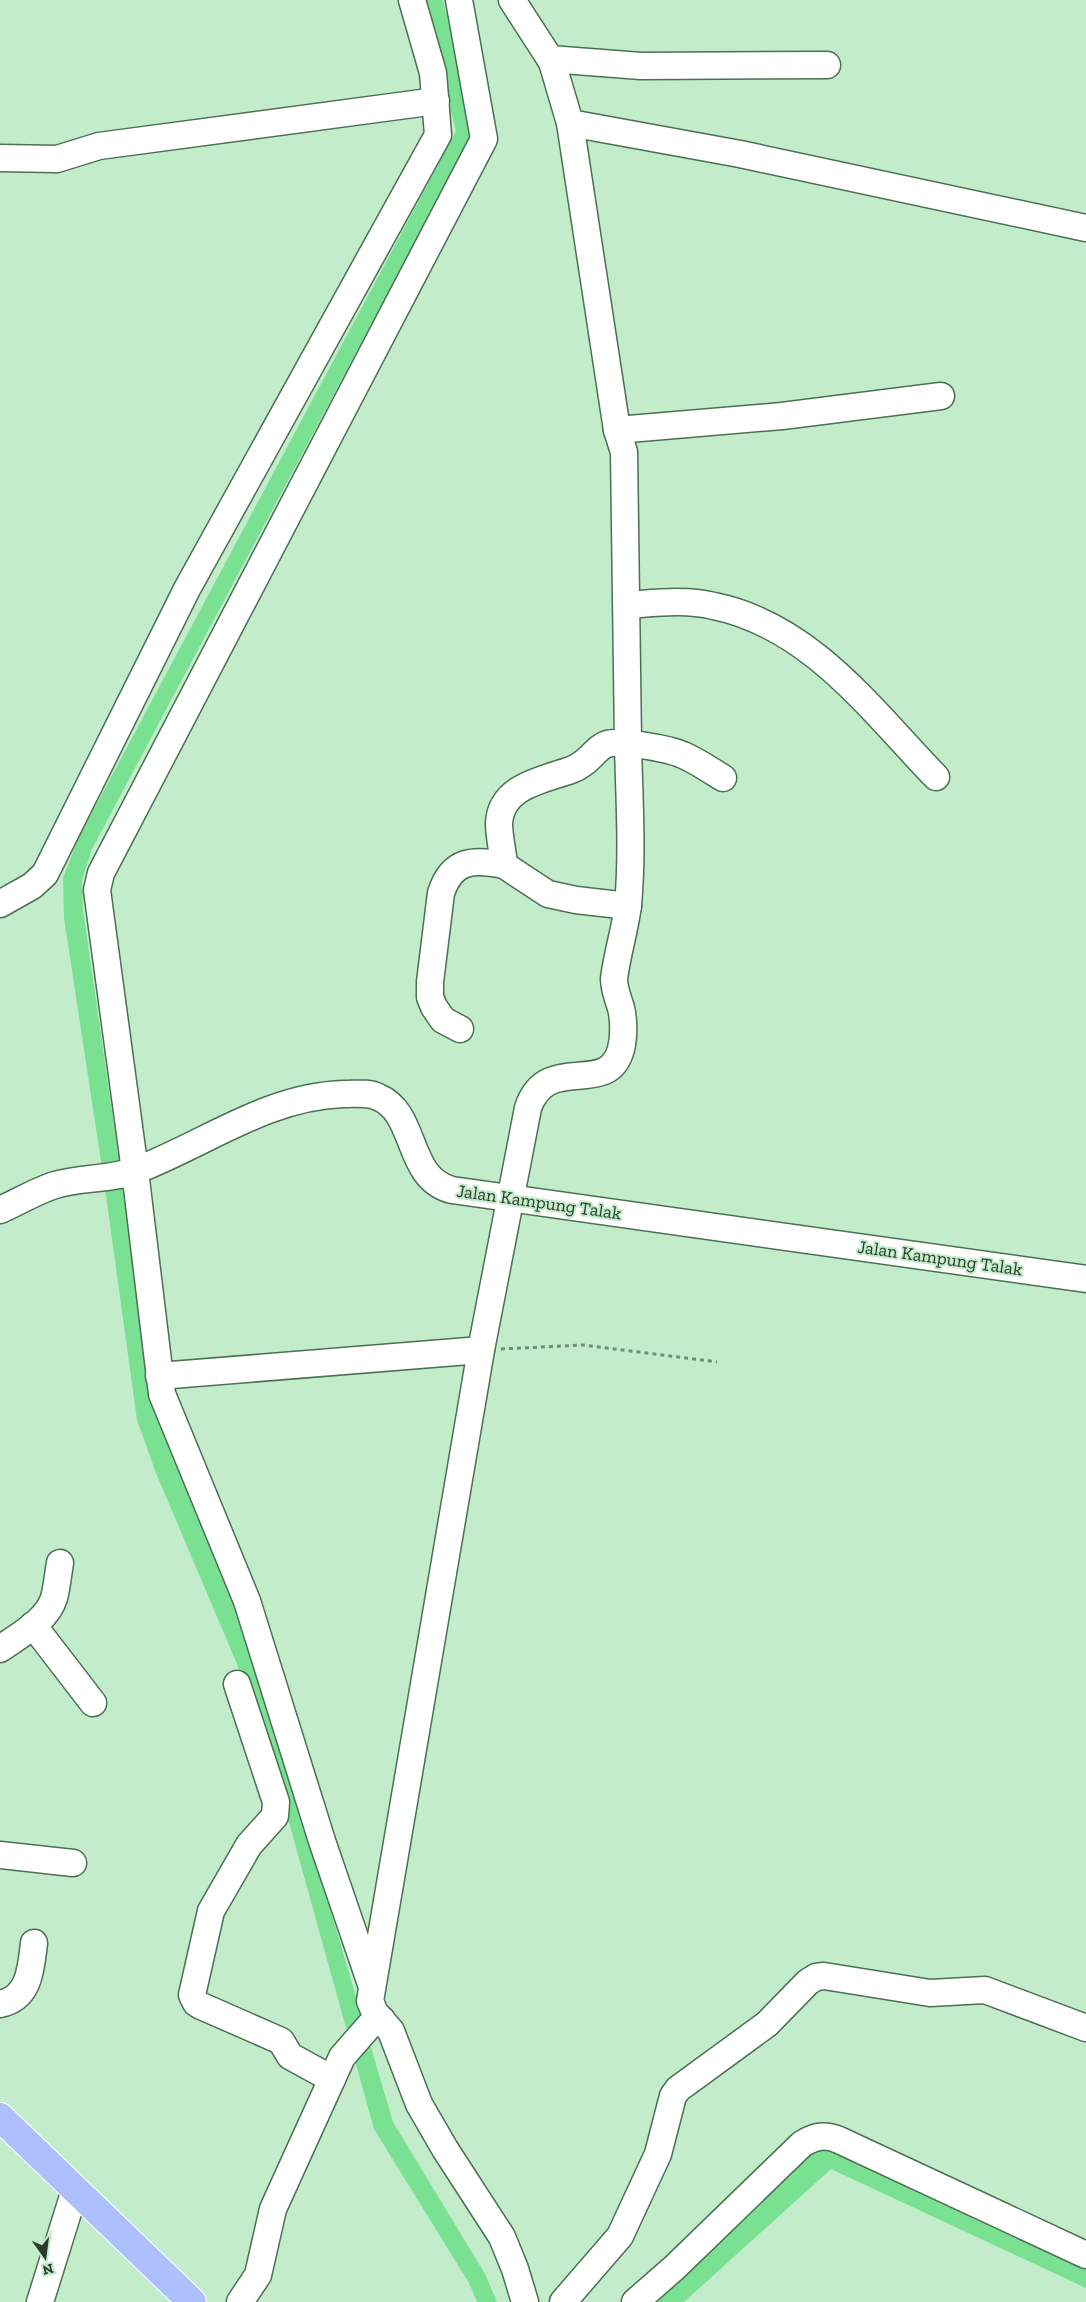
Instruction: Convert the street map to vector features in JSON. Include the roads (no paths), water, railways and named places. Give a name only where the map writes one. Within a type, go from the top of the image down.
[{"type":"main road","points":[[0,2117],[192,2302]]},
{"type":"street","points":[[0,904],[37,883],[48,869],[187,589],[437,138],[439,128],[433,73],[412,0]]},
{"type":"street","points":[[372,1988],[322,1841],[247,1601],[162,1394],[130,1172],[97,895],[99,878],[484,139],[459,0]]},
{"type":"street","points":[[512,0],[550,59],[570,123],[617,430],[624,452],[631,838],[628,906],[614,981],[622,1016],[623,1040],[621,1052],[615,1062],[606,1070],[595,1075],[557,1077],[538,1089],[528,1108],[512,1199],[481,1350],[370,2001],[376,2023],[392,2031],[419,2104],[445,2149],[502,2237],[516,2270],[526,2302]]},
{"type":"street","points":[[550,59],[641,66],[827,65]]},
{"type":"street","points":[[0,158],[56,159],[99,146],[436,101]]},
{"type":"street","points":[[570,123],[740,154],[1086,228]]},
{"type":"street","points":[[617,430],[782,416],[941,396]]},
{"type":"street","points":[[627,605],[670,601],[714,605],[756,618],[794,638],[828,665],[936,777]]},
{"type":"street","points":[[504,865],[499,824],[503,808],[511,796],[526,786],[583,765],[606,744],[628,743],[682,754],[723,778]]},
{"type":"street","points":[[460,1029],[443,1020],[435,1010],[430,997],[430,982],[441,893],[445,882],[461,865],[483,860],[504,865],[548,894],[576,900],[628,906]]},
{"type":"street","name":"Jalan Kampung Talak","points":[[0,1210],[55,1185],[130,1172],[250,1117],[287,1104],[326,1094],[362,1094],[380,1097],[394,1108],[422,1168],[432,1181],[452,1190],[1086,1279]]},
{"type":"street","points":[[160,1376],[481,1350]]},
{"type":"street","points":[[0,1649],[33,1625],[52,1603],[60,1563]]},
{"type":"street","points":[[33,1625],[93,1703]]},
{"type":"street","points":[[237,1684],[276,1802],[277,1811],[272,1820],[249,1845],[211,1911],[192,1990],[193,1999],[199,2005],[281,2041],[290,2056],[332,2079]]},
{"type":"street","points":[[0,1855],[73,1863]]},
{"type":"street","points":[[0,2004],[13,1999],[22,1992],[28,1982],[34,1943]]},
{"type":"street","points":[[563,2302],[620,2236],[658,2154],[674,2096],[678,2089],[767,2024],[812,1979],[824,1976],[930,1993],[985,1990],[1086,2028]]},
{"type":"street","points":[[240,2302],[258,2275],[272,2209],[332,2079],[346,2051],[376,2023]]},
{"type":"street","points":[[635,2302],[674,2268],[802,2144],[820,2136],[834,2138],[1086,2255]]},
{"type":"street","points":[[40,2302],[75,2190]]}]
